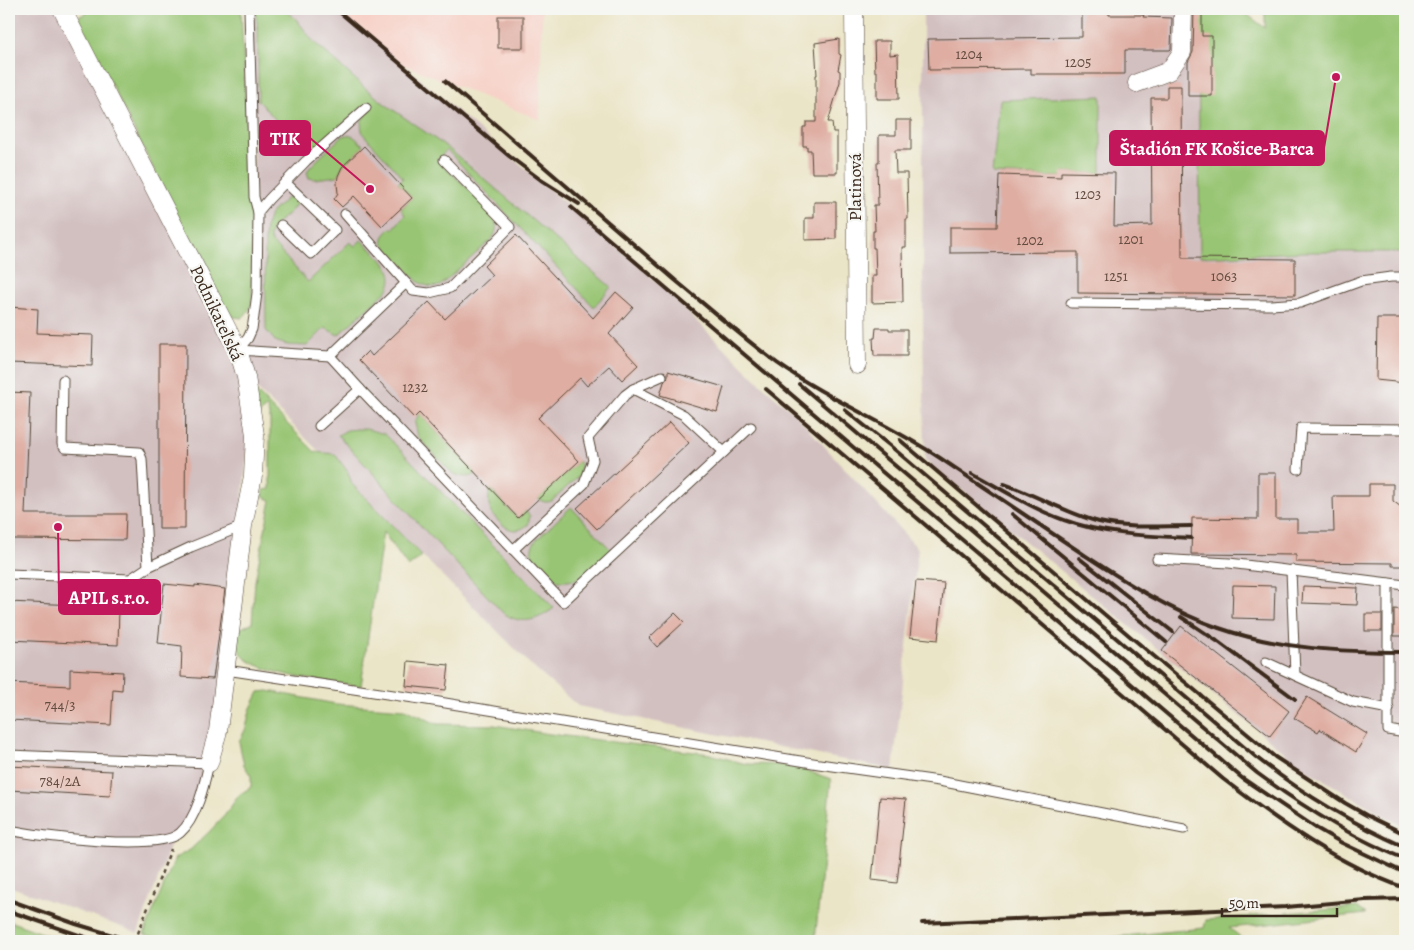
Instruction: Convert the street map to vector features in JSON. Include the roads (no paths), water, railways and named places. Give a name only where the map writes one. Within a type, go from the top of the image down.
[{"type":"street","name":"Podnikateľská","points":[[62,9],[238,350],[246,377],[255,435],[253,476],[244,526],[218,731],[210,764]]},
{"type":"street","name":"Platinová","points":[[854,9],[857,365]]},
{"type":"street","points":[[1138,83],[1169,72],[1182,52],[1183,9]]},
{"type":"lane","points":[[238,350],[248,338],[252,329],[257,293],[258,212],[254,197],[248,9]]},
{"type":"lane","points":[[258,212],[306,161],[366,108]]},
{"type":"lane","points":[[345,214],[413,291],[429,293],[450,288],[510,227],[444,160]]},
{"type":"lane","points":[[281,224],[311,254],[335,230],[286,182]]},
{"type":"lane","points":[[1071,303],[1271,305],[1300,303],[1361,281],[1405,277]]},
{"type":"lane","points":[[330,356],[406,283]]},
{"type":"lane","points":[[238,350],[330,356],[563,602],[751,427]]},
{"type":"lane","points":[[513,550],[584,484],[593,460],[588,438],[632,389],[662,376]]},
{"type":"lane","points":[[63,380],[62,444],[65,448],[139,452],[142,459],[148,567]]},
{"type":"lane","points":[[319,426],[360,389]]},
{"type":"lane","points":[[632,389],[684,415],[724,452]]},
{"type":"lane","points":[[1298,469],[1300,428],[1405,429]]},
{"type":"lane","points":[[9,574],[130,579],[148,567],[191,547],[244,526]]},
{"type":"lane","points":[[1157,559],[1229,563],[1405,585]]},
{"type":"lane","points":[[1291,570],[1295,675]]},
{"type":"lane","points":[[1388,583],[1388,730],[1405,733]]},
{"type":"lane","points":[[1266,662],[1353,702],[1388,709]]},
{"type":"lane","points":[[226,670],[427,700],[819,764],[939,781],[1184,830]]},
{"type":"lane","points":[[9,755],[210,764],[191,820],[173,838],[153,842],[90,841],[9,830]]},
{"type":"railway","points":[[336,9],[509,156],[541,180],[579,204]]},
{"type":"railway","points":[[445,81],[675,280],[777,363],[817,389],[920,445],[1132,585],[1201,621],[1265,641],[1334,650],[1405,652]]},
{"type":"railway","points":[[571,207],[1242,778],[1316,828],[1342,843],[1405,873]]},
{"type":"railway","points":[[799,384],[1257,773],[1328,821],[1385,851],[1405,859]]},
{"type":"railway","points":[[766,389],[1223,779],[1266,811],[1333,855],[1405,888]]},
{"type":"railway","points":[[845,410],[894,449],[1257,758],[1292,784],[1328,807],[1405,847]]},
{"type":"railway","points":[[900,440],[1275,757],[1345,803],[1405,834]]},
{"type":"railway","points":[[972,473],[1040,510],[1079,525],[1127,534],[1191,538]]},
{"type":"railway","points":[[1004,484],[1099,522],[1133,526],[1191,526]]},
{"type":"railway","points":[[1012,514],[1166,642]]},
{"type":"railway","points":[[1079,558],[1173,632]]},
{"type":"railway","points":[[1181,617],[1217,641],[1295,699]]},
{"type":"railway","points":[[922,923],[1286,907],[1365,900],[1405,899]]},
{"type":"railway","points":[[9,900],[76,924],[132,941]]},
{"type":"railway","points":[[9,911],[96,941]]},
{"type":"place","name":"Štadión FK Košice-Barca","points":[[1336,77]]},
{"type":"place","name":"TIK","points":[[370,189]]},
{"type":"place","name":"APIL s.r.o.","points":[[58,527]]}]
